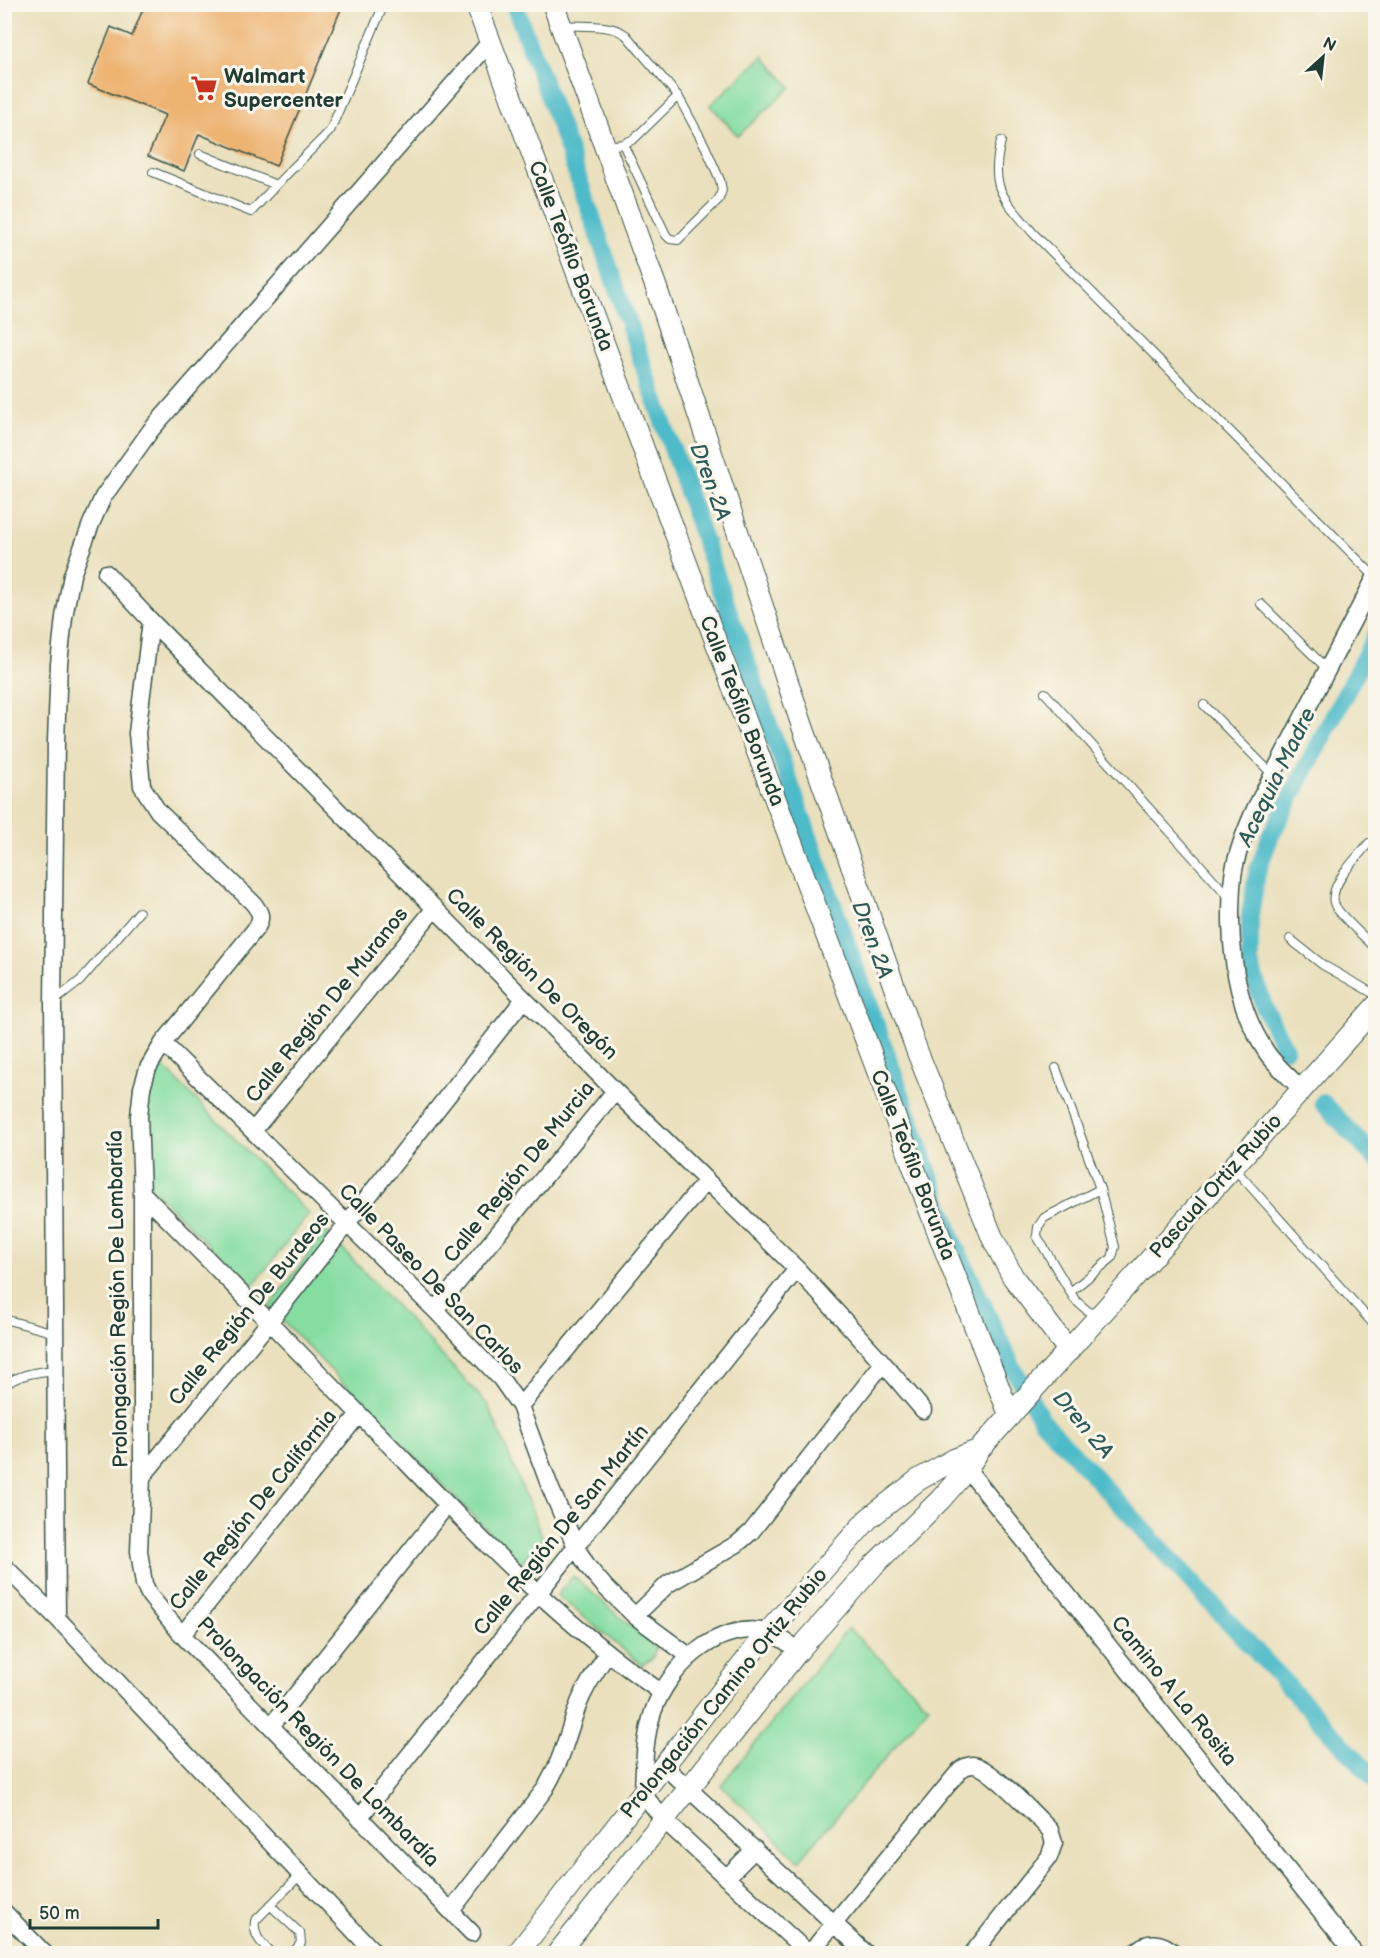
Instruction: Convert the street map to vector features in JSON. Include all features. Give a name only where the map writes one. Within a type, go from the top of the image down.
[{"type":"street","name":"Calle Teófilo Borunda","points":[[476,4],[940,1237],[1010,1416]]},
{"type":"street","points":[[553,4],[560,25],[614,145],[656,287],[825,793],[917,1051],[993,1239],[1013,1277],[1063,1358]]},
{"type":"street","points":[[57,1618],[53,1002],[56,741],[59,664],[64,617],[72,575],[99,506],[118,475],[151,430],[490,42]]},
{"type":"street","name":"Calle Región De Oregón","points":[[106,573],[150,621],[615,1091],[797,1269],[923,1410]]},
{"type":"street","points":[[1302,1090],[1269,1055],[1248,1020],[1240,999],[1232,948],[1231,898],[1234,871],[1255,809],[1376,577]]},
{"type":"street","name":"Prolongación Región De Lombardía","points":[[150,621],[137,733],[142,786],[158,811],[253,903],[261,913],[261,921],[163,1042],[148,1068],[141,1088],[139,1116],[142,1193],[142,1477],[139,1551],[144,1584],[150,1596],[182,1635],[472,1933]]},
{"type":"street","name":"Calle Región De Muranos","points":[[253,1131],[435,908]]},
{"type":"street","name":"Calle Región De Burdeos","points":[[142,1477],[270,1321],[524,999]]},
{"type":"street","name":"Pascual Ortiz Rubio","points":[[962,1464],[979,1450],[1025,1401],[1375,1006]]},
{"type":"street","name":"Calle Paseo De San Carlos","points":[[163,1042],[435,1310],[501,1379],[520,1406],[550,1487],[576,1547],[588,1567],[634,1616],[689,1656]]},
{"type":"street","name":"Calle Región De Murcia","points":[[435,1310],[615,1091]]},
{"type":"street","points":[[520,1406],[706,1181]]},
{"type":"street","points":[[142,1193],[447,1504],[539,1593],[607,1654],[661,1692]]},
{"type":"street","name":"Calle Región De San Martín","points":[[359,1818],[797,1269]]},
{"type":"street","points":[[634,1616],[668,1584],[737,1544],[751,1532],[883,1363]]},
{"type":"street","name":"Calle Región De California","points":[[182,1635],[359,1414]]},
{"type":"street","name":"Prolongación Camino Ortiz Rubio","points":[[517,1953],[768,1632],[868,1519],[918,1480],[962,1464]]},
{"type":"street","name":"Prolongación Camino Ortiz Rubio","points":[[557,1953],[799,1650],[874,1565],[941,1499],[962,1464]]},
{"type":"street","name":"Camino A La Rosita","points":[[962,1464],[1355,1953]]},
{"type":"street","points":[[271,1726],[447,1504]]},
{"type":"street","points":[[4,1566],[57,1618],[376,1953]]},
{"type":"street","points":[[799,1650],[768,1632],[749,1631],[712,1641],[689,1656],[661,1692],[647,1733],[643,1794],[664,1820],[809,1953],[960,1770],[965,1766],[973,1765],[987,1771],[1050,1830],[1054,1843],[1049,1857],[972,1953]]},
{"type":"street","points":[[451,1911],[545,1789],[557,1769],[589,1682],[607,1654]]},
{"type":"street","points":[[664,1766],[867,1953]]},
{"type":"street","points":[[726,1878],[755,1849]]},
{"type":"street","points":[[4,1911],[45,1953]]},
{"type":"street","points":[[1134,1953],[1146,1943],[1154,1942],[1175,1953]]},
{"type":"lane","points":[[153,172],[251,212],[330,131],[384,4]]},
{"type":"lane","points":[[560,25],[609,28],[626,35],[678,96],[705,146],[720,180],[722,190],[719,199],[678,240],[670,240],[614,145],[646,129],[678,96]]},
{"type":"lane","points":[[1001,141],[997,159],[997,181],[1001,195],[1033,232],[1376,577]]},
{"type":"lane","points":[[200,154],[276,185]]},
{"type":"lane","points":[[1261,604],[1328,669]]},
{"type":"lane","points":[[1045,693],[1231,898]]},
{"type":"lane","points":[[1204,705],[1273,775]]},
{"type":"lane","points":[[1369,843],[1338,882],[1333,892],[1334,906],[1376,949]]},
{"type":"lane","points":[[53,1002],[80,981],[139,912]]},
{"type":"lane","points":[[1290,939],[1323,964],[1376,995]]},
{"type":"lane","points":[[1056,1068],[1100,1189],[1114,1252],[1112,1258],[1070,1292]]},
{"type":"lane","points":[[1233,1167],[1376,1327]]},
{"type":"lane","points":[[1097,1319],[1075,1300],[1037,1236],[1038,1227],[1044,1218],[1100,1189]]},
{"type":"lane","points":[[4,1319],[55,1333]]},
{"type":"lane","points":[[4,1385],[25,1374],[56,1370]]},
{"type":"lane","points":[[272,1953],[256,1936],[255,1922],[301,1874]]},
{"type":"lane","points":[[270,1905],[300,1933],[301,1943],[292,1953]]},
{"type":"green space","points":[[763,56],[791,87],[738,136],[710,105]]},
{"type":"green space","points":[[153,1056],[309,1214],[251,1288],[140,1176]]},
{"type":"green space","points":[[326,1231],[488,1405],[543,1538],[520,1564],[269,1307]]},
{"type":"green space","points":[[573,1576],[656,1648],[652,1659],[642,1665],[557,1595]]},
{"type":"green space","points":[[848,1628],[929,1706],[799,1861],[721,1785]]},
{"type":"building","name":"Walmart Supercenter","points":[[145,4],[343,4],[276,166],[199,134],[184,171],[148,156],[165,115],[88,84],[111,27],[132,36]]},
{"type":"waterway","name":"Dren 2A","points":[[514,4],[564,137],[730,615],[955,1246],[1014,1370],[1042,1420],[1376,1781]]},
{"type":"waterway","name":"Acequia Madre","points":[[1285,1049],[1264,1007],[1250,963],[1250,915],[1257,873],[1270,837],[1376,635]]},
{"type":"waterway","points":[[1323,1103],[1376,1159]]},
{"type":"place","name":"Walmart Supercenter","points":[[204,88]]}]
